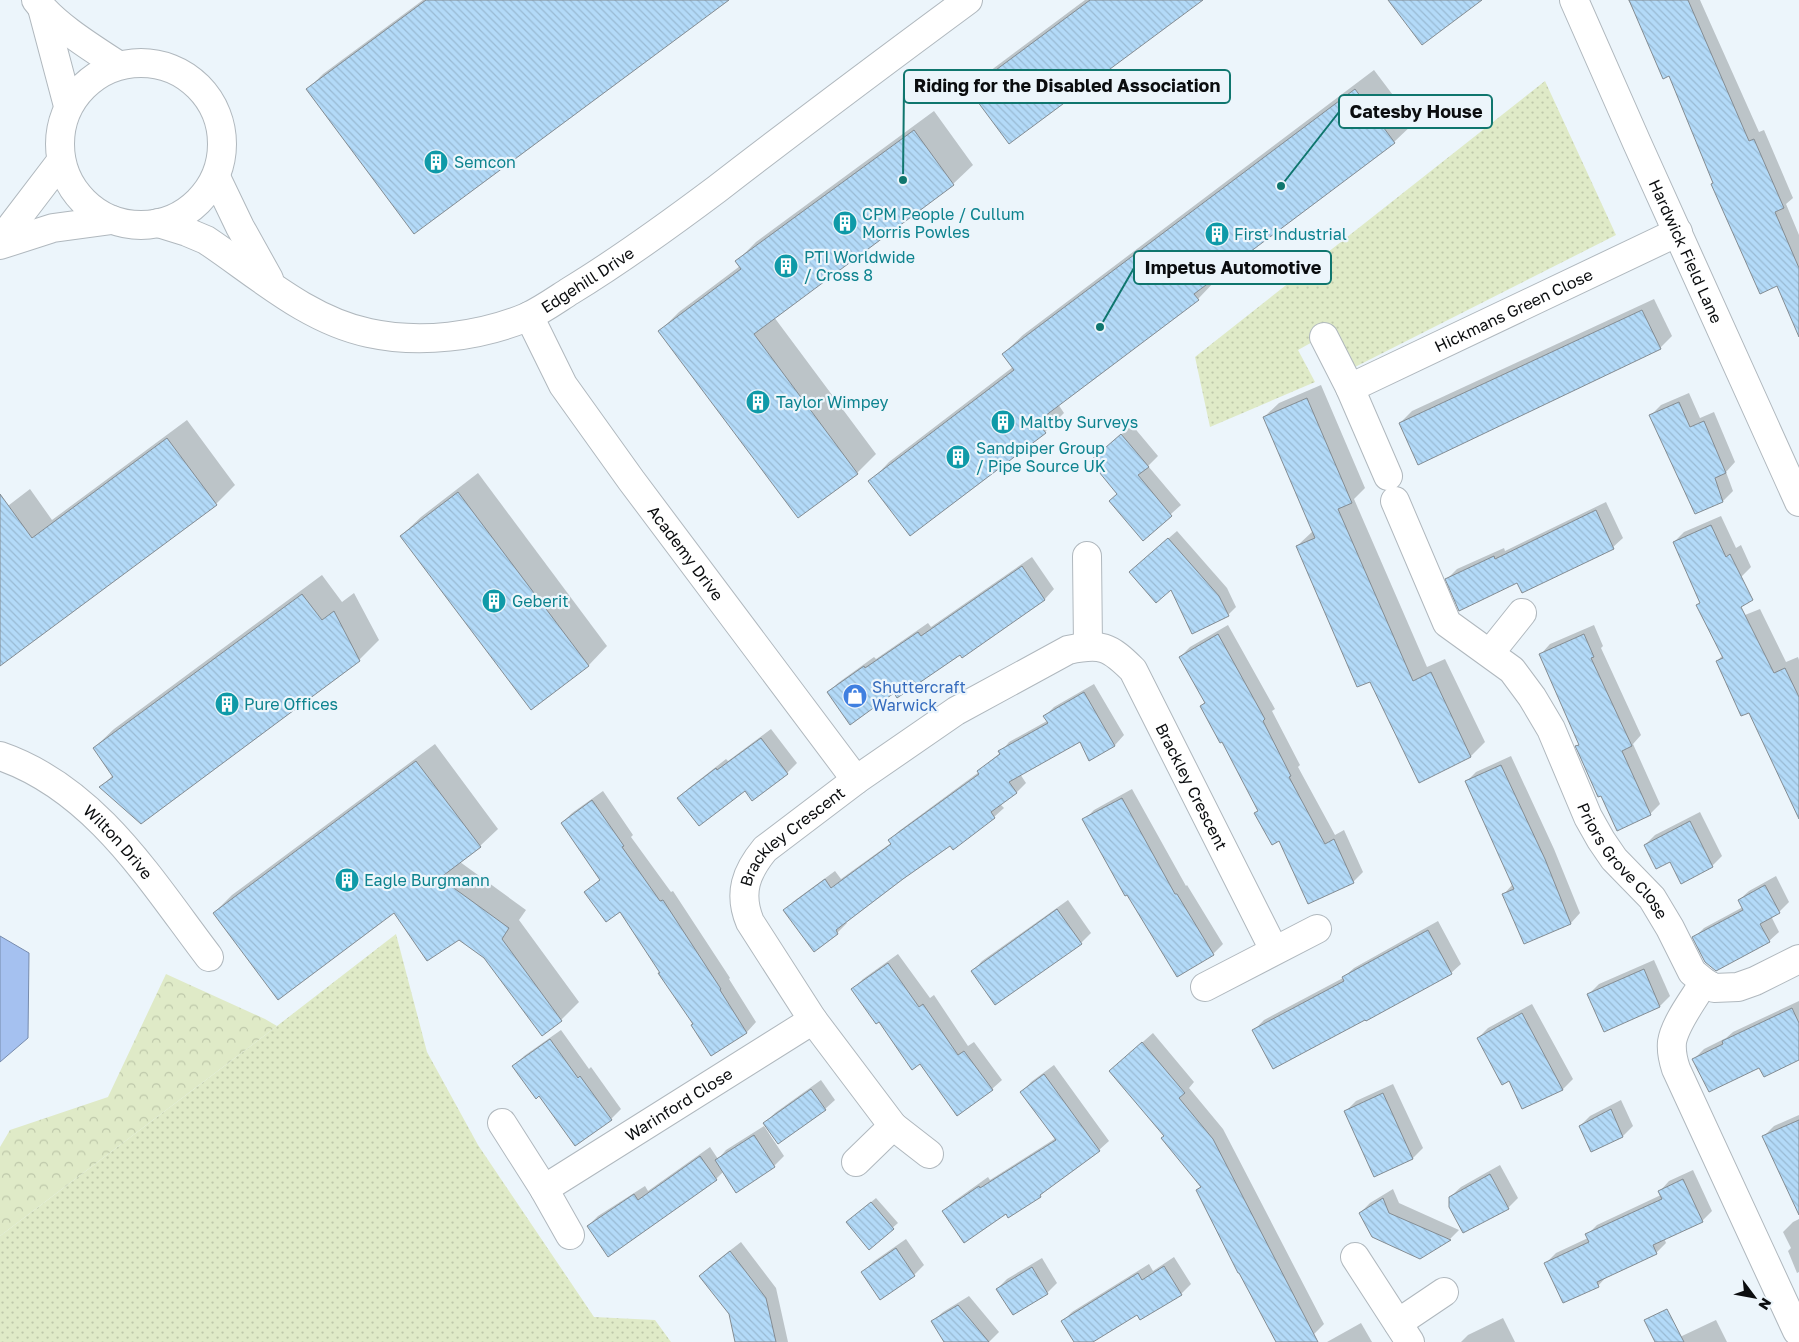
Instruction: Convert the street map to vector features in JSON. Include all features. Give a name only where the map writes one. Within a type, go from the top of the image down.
[{"type":"street","name":"Edgehill Drive","points":[[158,223],[206,240],[311,311],[338,324],[368,333],[405,338],[443,337],[477,332],[529,316],[648,241],[968,0]]},
{"type":"street","name":"Hardwick Field Lane","points":[[1574,0],[1799,502]]},
{"type":"street","points":[[39,4],[87,45],[118,65]]},
{"type":"street","points":[[39,4],[68,106]]},
{"type":"street","points":[[136,62],[154,63],[172,68],[188,77],[202,89],[213,105],[220,122],[222,140],[221,159],[216,176],[205,193],[192,207],[176,217],[158,223],[143,225],[127,224],[97,213],[84,203],[74,191],[61,161],[59,142],[61,123],[68,106],[86,83],[98,74],[118,65],[136,62]]},
{"type":"street","points":[[0,241],[61,161]]},
{"type":"street","points":[[216,176],[257,260],[275,288]]},
{"type":"street","points":[[0,245],[53,228],[112,220]]},
{"type":"street","name":"Hickmans Green Close","points":[[1350,388],[1678,232]]},
{"type":"street","name":"Academy Drive","points":[[529,316],[563,385],[631,480],[856,780]]},
{"type":"street","points":[[1324,336],[1350,388]]},
{"type":"street","name":"Priors Grove Close","points":[[1350,388],[1447,623],[1512,670],[1532,697],[1551,729],[1588,817],[1601,840],[1614,859],[1652,898],[1670,928],[1692,972],[1704,982]]},
{"type":"street","points":[[1087,556],[1088,646]]},
{"type":"street","points":[[1490,653],[1522,613]]},
{"type":"street","name":"Brackley Crescent","points":[[929,1154],[893,1126],[813,1020],[750,922],[745,909],[744,895],[745,883],[756,860],[765,849],[856,780],[956,711],[1068,650],[1088,646],[1102,647],[1119,656],[1132,670],[1274,950]]},
{"type":"street","name":"Wilton Drive","points":[[0,756],[50,779],[100,819],[141,867],[209,957]]},
{"type":"street","points":[[1205,987],[1317,929]]},
{"type":"street","points":[[1798,1331],[1676,1069],[1672,1055],[1672,1040],[1678,1026],[1704,982],[1714,988],[1738,987],[1755,981],[1799,959]]},
{"type":"street","name":"Warinford Close","points":[[544,1189],[813,1020]]},
{"type":"street","points":[[502,1123],[544,1189],[570,1235]]},
{"type":"street","points":[[856,1162],[893,1126]]},
{"type":"street","points":[[1355,1257],[1404,1332],[1444,1292]]},
{"type":"green space","points":[[1545,81],[1616,235],[1355,367],[1334,330],[1298,350],[1315,382],[1210,427],[1195,357]]},
{"type":"green space","points":[[396,934],[427,1052],[478,1145],[594,1317],[655,1320],[671,1342],[0,1342],[0,1236]]},
{"type":"green space","points":[[166,974],[277,1026],[0,1236],[0,1147],[10,1130],[108,1097]]},
{"type":"water","points":[[0,936],[29,953],[28,1038],[0,1062]]},
{"type":"building","name":"Semcon","points":[[426,0],[729,0],[414,234],[306,89]]},
{"type":"building","points":[[1090,0],[1203,0],[1009,144],[969,90]]},
{"type":"building","points":[[1388,0],[1482,0],[1422,45]]},
{"type":"building","points":[[1629,0],[1688,0],[1749,141],[1754,139],[1784,208],[1775,212],[1799,268],[1799,337],[1777,286],[1760,294],[1711,184],[1713,183],[1669,76],[1663,79]]},
{"type":"building","points":[[1355,89],[1395,143],[1194,294],[1199,300],[1037,422],[1046,433],[910,536],[868,481],[1014,370],[1002,354]]},
{"type":"building","points":[[914,130],[954,185],[754,334],[858,474],[798,518],[658,331],[741,269],[735,261]]},
{"type":"building","points":[[1642,310],[1661,349],[1418,465],[1399,423]]},
{"type":"building","points":[[1307,398],[1352,503],[1338,509],[1413,681],[1431,672],[1471,757],[1419,783],[1370,682],[1357,687],[1296,546],[1315,538],[1263,417]]},
{"type":"building","points":[[1679,402],[1690,427],[1704,421],[1726,473],[1715,478],[1723,502],[1695,514],[1649,415]]},
{"type":"building","points":[[1121,434],[1149,467],[1138,475],[1172,516],[1143,541],[1109,501],[1117,494],[1090,461]]},
{"type":"building","points":[[167,438],[217,505],[0,666],[0,494],[32,538]]},
{"type":"building","name":"Geberit","points":[[458,492],[589,666],[531,710],[400,536]]},
{"type":"building","points":[[1596,510],[1614,549],[1522,593],[1517,583],[1459,611],[1445,579],[1494,556],[1495,559]]},
{"type":"building","points":[[1711,525],[1726,557],[1730,554],[1753,600],[1741,607],[1774,673],[1785,668],[1799,697],[1799,819],[1749,713],[1741,716],[1716,661],[1723,658],[1696,605],[1700,603],[1673,542]]},
{"type":"building","points":[[1168,538],[1219,596],[1229,616],[1192,634],[1171,590],[1156,603],[1129,572]]},
{"type":"building","points":[[1022,566],[1045,600],[962,658],[960,655],[897,698],[894,693],[850,725],[827,692],[918,632],[921,636]]},
{"type":"building","name":"Pure Offices","points":[[302,594],[322,620],[334,611],[360,661],[141,824],[99,787],[113,777],[93,748]]},
{"type":"building","points":[[1218,634],[1265,719],[1263,721],[1291,776],[1289,777],[1325,844],[1334,839],[1354,883],[1308,904],[1279,841],[1272,845],[1254,813],[1258,811],[1222,742],[1220,743],[1200,706],[1205,703],[1179,657]]},
{"type":"building","points":[[1584,634],[1594,657],[1591,658],[1632,746],[1622,751],[1651,815],[1617,831],[1601,796],[1598,797],[1575,746],[1579,745],[1539,654]]},
{"type":"building","points":[[1084,692],[1115,746],[1089,761],[1080,742],[1009,782],[1017,793],[991,812],[995,818],[953,850],[950,846],[903,879],[836,930],[838,934],[814,952],[783,910],[825,879],[831,888],[891,844],[888,840],[979,774],[977,771],[1000,754],[998,751],[1048,723],[1043,716]]},
{"type":"building","points":[[761,738],[788,774],[752,801],[745,791],[699,826],[677,798],[716,768],[717,770]]},
{"type":"building","name":"Eagle Burgmann","points":[[416,761],[481,847],[440,878],[509,928],[502,939],[562,1021],[542,1036],[484,958],[459,940],[427,961],[394,913],[278,1000],[213,913]]},
{"type":"building","points":[[1501,765],[1545,859],[1571,924],[1524,944],[1502,894],[1514,889],[1465,781]]},
{"type":"building","points":[[1122,798],[1175,894],[1177,894],[1214,955],[1177,977],[1127,895],[1125,896],[1082,819]]},
{"type":"building","points":[[592,800],[660,901],[663,900],[721,989],[747,1033],[711,1056],[691,1025],[693,1024],[620,912],[606,922],[584,892],[600,880],[561,823]]},
{"type":"building","points":[[1690,821],[1713,867],[1681,884],[1670,862],[1656,869],[1644,845]]},
{"type":"building","points":[[1765,885],[1780,913],[1760,924],[1770,942],[1716,971],[1705,962],[1692,937],[1743,910],[1738,900]]},
{"type":"building","points":[[1057,909],[1082,944],[995,1005],[971,971]]},
{"type":"building","points":[[1428,930],[1452,974],[1273,1069],[1252,1030],[1344,981],[1342,977]]},
{"type":"building","points":[[888,963],[919,1007],[923,1004],[958,1055],[964,1051],[993,1090],[957,1116],[920,1064],[912,1070],[879,1022],[876,1024],[851,989]]},
{"type":"building","points":[[1644,969],[1660,1007],[1604,1032],[1587,994]]},
{"type":"building","points":[[1792,1008],[1799,1023],[1799,1060],[1764,1077],[1759,1068],[1709,1092],[1692,1059],[1723,1044],[1722,1041]]},
{"type":"building","points":[[1522,1013],[1563,1090],[1522,1109],[1509,1081],[1502,1085],[1477,1038]]},
{"type":"building","points":[[550,1039],[612,1120],[575,1146],[539,1096],[536,1099],[512,1066]]},
{"type":"building","points":[[1142,1042],[1185,1093],[1179,1098],[1213,1139],[1318,1342],[1276,1342],[1196,1190],[1201,1187],[1161,1138],[1164,1136],[1109,1071]]},
{"type":"building","points":[[1044,1074],[1100,1151],[1040,1195],[1041,1197],[1008,1218],[1006,1214],[964,1243],[942,1211],[979,1186],[980,1188],[1056,1140],[1020,1092]]},
{"type":"building","points":[[811,1089],[826,1110],[778,1144],[763,1123]]},
{"type":"building","points":[[1383,1093],[1413,1159],[1374,1177],[1344,1111]]},
{"type":"building","points":[[1611,1109],[1623,1137],[1591,1152],[1579,1126]]},
{"type":"building","points":[[1799,1120],[1799,1215],[1762,1136]]},
{"type":"building","points":[[754,1135],[775,1167],[736,1193],[715,1160]]},
{"type":"building","points":[[700,1156],[717,1180],[608,1257],[587,1226],[634,1194],[638,1200]]},
{"type":"building","points":[[1490,1174],[1509,1209],[1463,1233],[1449,1207],[1449,1197]]},
{"type":"building","points":[[1683,1179],[1703,1222],[1653,1245],[1657,1254],[1597,1282],[1599,1287],[1563,1303],[1544,1263],[1589,1242],[1585,1234],[1662,1199],[1658,1191]]},
{"type":"building","points":[[1383,1198],[1389,1213],[1451,1240],[1420,1259],[1372,1237],[1359,1213]]},
{"type":"building","points":[[871,1202],[894,1229],[869,1250],[846,1222]]},
{"type":"building","points":[[896,1248],[915,1276],[880,1300],[861,1272]]},
{"type":"building","points":[[730,1251],[766,1298],[776,1342],[735,1342],[729,1314],[699,1276]]},
{"type":"building","points":[[1164,1266],[1182,1295],[1140,1320],[1137,1315],[1093,1342],[1074,1342],[1061,1321],[1138,1273],[1142,1280]]},
{"type":"building","points":[[1032,1267],[1048,1294],[1013,1315],[996,1289]]},
{"type":"building","points":[[958,1305],[989,1342],[944,1342],[931,1321]]},
{"type":"building","points":[[1667,1309],[1684,1342],[1655,1342],[1644,1320]]},
{"type":"place","name":"Semcon","points":[[436,162]]},
{"type":"place","name":"Riding for the Disabled Association","points":[[903,180]]},
{"type":"place","name":"Catesby House","points":[[1281,186]]},
{"type":"place","name":"CPM People / Cullum Morris Powles","points":[[845,223]]},
{"type":"place","name":"First Industrial","points":[[1217,234]]},
{"type":"place","name":"PTI Worldwide / Cross 8","points":[[786,266]]},
{"type":"place","name":"Impetus Automotive","points":[[1100,327]]},
{"type":"place","name":"Taylor Wimpey","points":[[758,402]]},
{"type":"place","name":"Maltby Surveys","points":[[1003,422]]},
{"type":"place","name":"Sandpiper Group / Pipe Source UK","points":[[958,457]]},
{"type":"place","name":"Geberit","points":[[494,601]]},
{"type":"place","name":"Shuttercraft Warwick","points":[[855,696]]},
{"type":"place","name":"Pure Offices","points":[[227,704]]},
{"type":"place","name":"Eagle Burgmann","points":[[347,880]]}]
